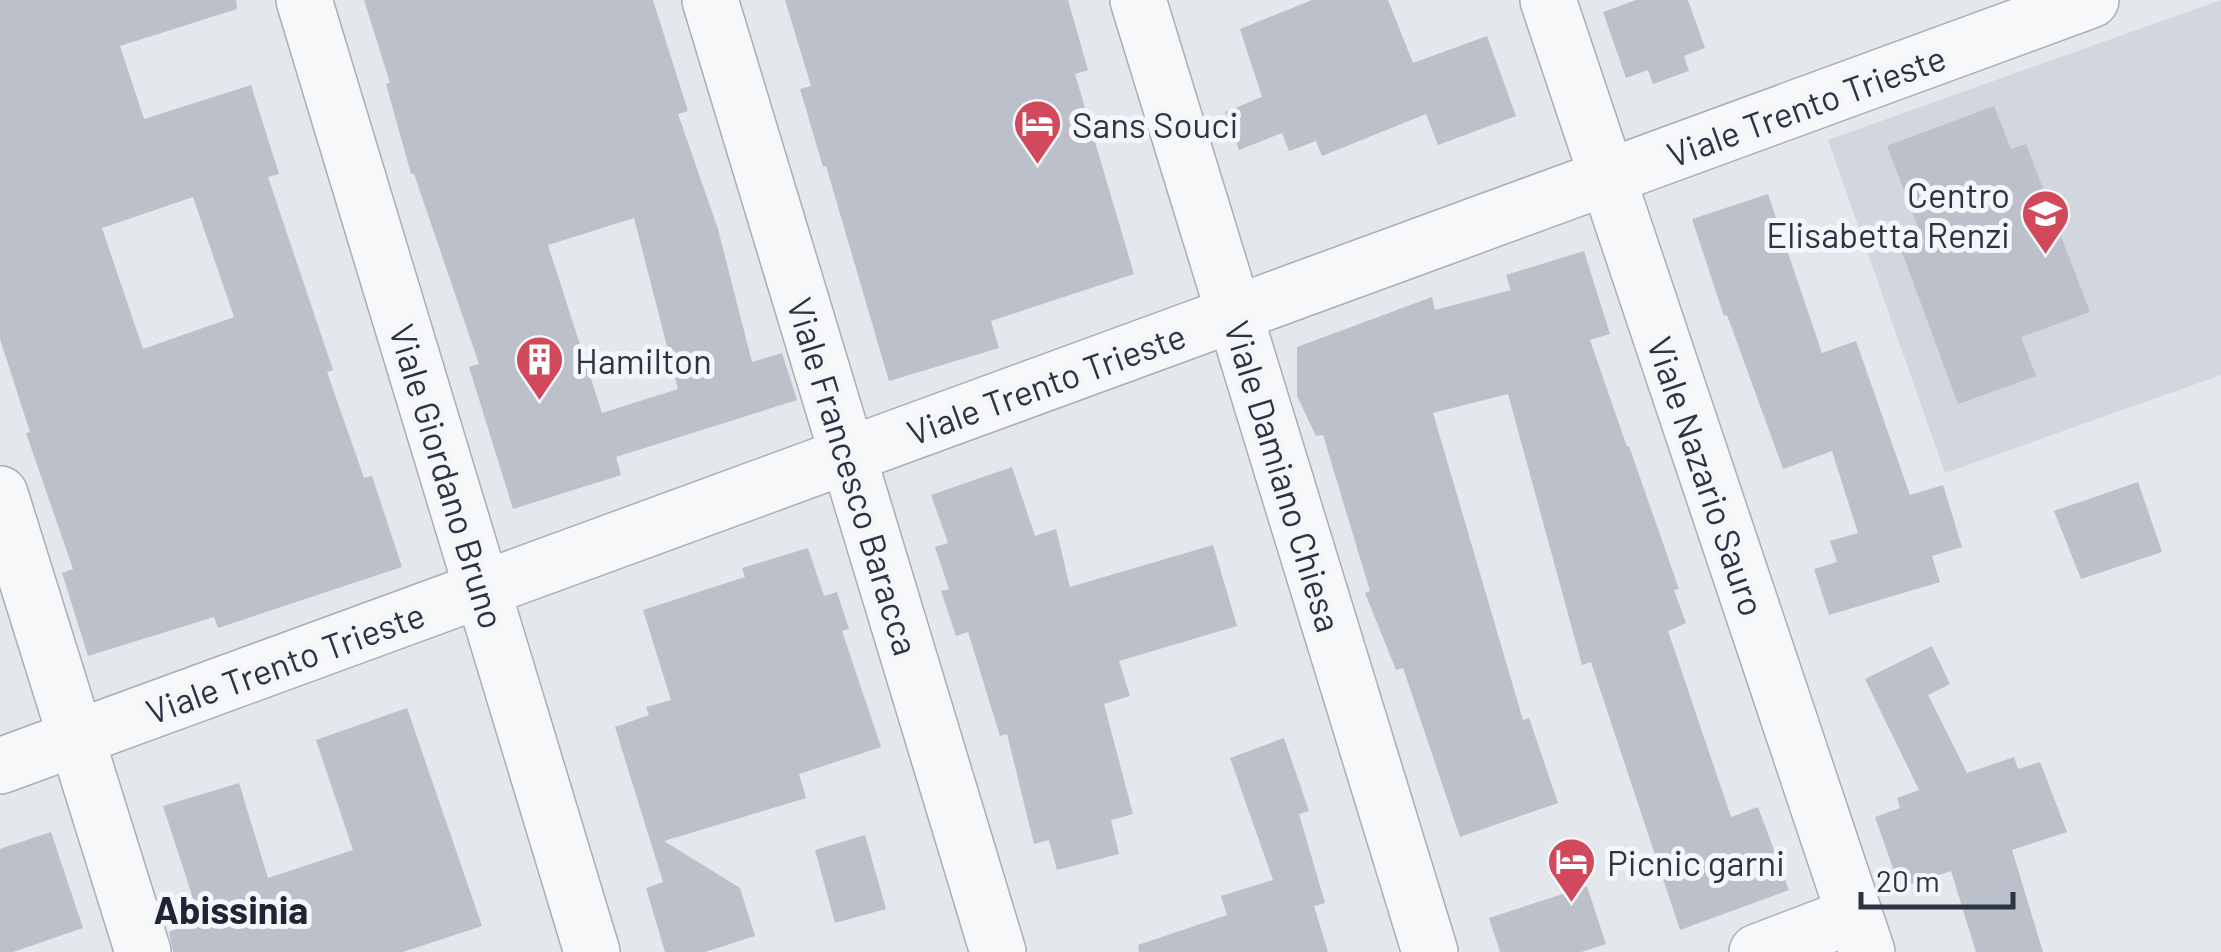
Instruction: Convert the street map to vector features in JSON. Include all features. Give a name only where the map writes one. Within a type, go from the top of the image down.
[{"type":"street","name":"Viale Giordano Bruno","points":[[304,0],[592,952]]},
{"type":"street","name":"Viale Francesco Baracca","points":[[710,0],[998,952]]},
{"type":"street","name":"Viale Damiano Chiesa","points":[[1138,0],[1430,952]]},
{"type":"street","name":"Viale Nazario Sauro","points":[[1548,0],[1860,933]]},
{"type":"street","name":"Viale Trento Trieste","points":[[0,766],[2092,0]]},
{"type":"street","points":[[0,494],[143,952]]},
{"type":"street","points":[[1756,952],[1860,933]]},
{"type":"shaded area","name":"Centro Elisabetta Renzi","points":[[2221,0],[2221,375],[1945,473],[1828,140]]},
{"type":"building","points":[[0,0],[236,0],[237,9],[120,46],[144,119],[251,85],[279,174],[268,177],[333,370],[327,372],[364,478],[372,476],[402,567],[218,628],[214,617],[88,656],[62,573],[73,569],[26,433],[30,432],[0,339]],"holes":[[[193,197],[234,317],[143,349],[102,228]]]},
{"type":"building","points":[[364,0],[653,0],[688,111],[678,114],[718,229],[752,362],[782,353],[797,400],[616,457],[621,475],[513,509],[469,367],[479,364],[411,174],[386,84],[390,83]],"holes":[[[634,218],[678,389],[602,413],[548,245]]]},
{"type":"building","points":[[785,0],[1068,0],[1088,70],[1075,74],[1134,274],[991,321],[999,348],[889,381],[800,89],[811,86]]},
{"type":"building","points":[[1312,0],[1388,0],[1413,63],[1487,36],[1516,116],[1438,145],[1426,114],[1322,156],[1316,141],[1289,151],[1282,133],[1239,150],[1225,112],[1262,97],[1240,29]]},
{"type":"building","points":[[1636,0],[1688,0],[1705,48],[1684,56],[1689,71],[1653,84],[1648,70],[1626,78],[1603,12]]},
{"type":"building","points":[[1994,106],[2011,149],[2026,144],[2090,312],[2021,337],[2036,376],[1958,404],[1902,252],[1924,243],[1887,146]]},
{"type":"building","points":[[1768,194],[1822,353],[1856,341],[1910,495],[1943,485],[1962,547],[1932,556],[1940,582],[1829,615],[1814,569],[1837,562],[1830,541],[1858,533],[1832,451],[1783,469],[1727,315],[1724,316],[1692,219]]},
{"type":"building","points":[[1584,251],[1610,334],[1590,340],[1679,589],[1674,590],[1686,623],[1668,631],[1731,817],[1758,807],[1789,890],[1680,930],[1591,662],[1582,665],[1508,394],[1433,413],[1523,720],[1529,718],[1558,803],[1460,837],[1403,668],[1396,670],[1365,593],[1370,591],[1323,435],[1316,436],[1297,396],[1297,347],[1432,297],[1435,310],[1511,290],[1506,275]]},
{"type":"building","points":[[1012,467],[1035,536],[1056,529],[1070,587],[1213,545],[1237,626],[1119,661],[1130,696],[1104,704],[1133,814],[1111,820],[1119,854],[1057,870],[1049,840],[1034,844],[1007,734],[1000,736],[968,632],[956,636],[941,591],[949,589],[935,547],[948,543],[931,495]]},
{"type":"building","points":[[2138,482],[2162,552],[2081,579],[2054,511]]},
{"type":"building","points":[[808,548],[824,596],[837,592],[849,629],[842,631],[881,747],[799,774],[806,798],[664,841],[740,888],[755,936],[705,952],[665,952],[646,888],[663,882],[615,727],[649,715],[646,707],[671,700],[643,610],[745,577],[742,568]]},
{"type":"building","points":[[1932,646],[1950,684],[1928,695],[1967,773],[2014,757],[2018,769],[2040,762],[2067,832],[2012,850],[2043,952],[1976,952],[1951,871],[1900,888],[1875,817],[1900,808],[1897,798],[1919,790],[1865,679]]},
{"type":"building","points":[[407,708],[482,926],[403,952],[173,952],[169,932],[200,920],[163,806],[239,783],[268,878],[353,850],[316,740]]},
{"type":"building","points":[[1284,738],[1309,811],[1299,814],[1325,903],[1314,906],[1328,952],[1139,952],[1138,945],[1227,915],[1221,896],[1273,880],[1230,758]]},
{"type":"building","points":[[51,832],[83,928],[13,952],[0,952],[0,849]]},
{"type":"building","points":[[865,835],[886,909],[835,923],[815,850]]},
{"type":"building","name":"Picnic garni","points":[[1587,886],[1606,944],[1581,952],[1500,952],[1489,918]]},
{"type":"place","name":"Sans Souci","points":[[1037,166]]},
{"type":"place","name":"Centro Elisabetta Renzi","points":[[2045,256]]},
{"type":"place","name":"Hamilton","points":[[540,402]]},
{"type":"place","name":"Picnic garni","points":[[1572,904]]},
{"type":"district","name":"Abissinia","points":[[231,909]]}]
